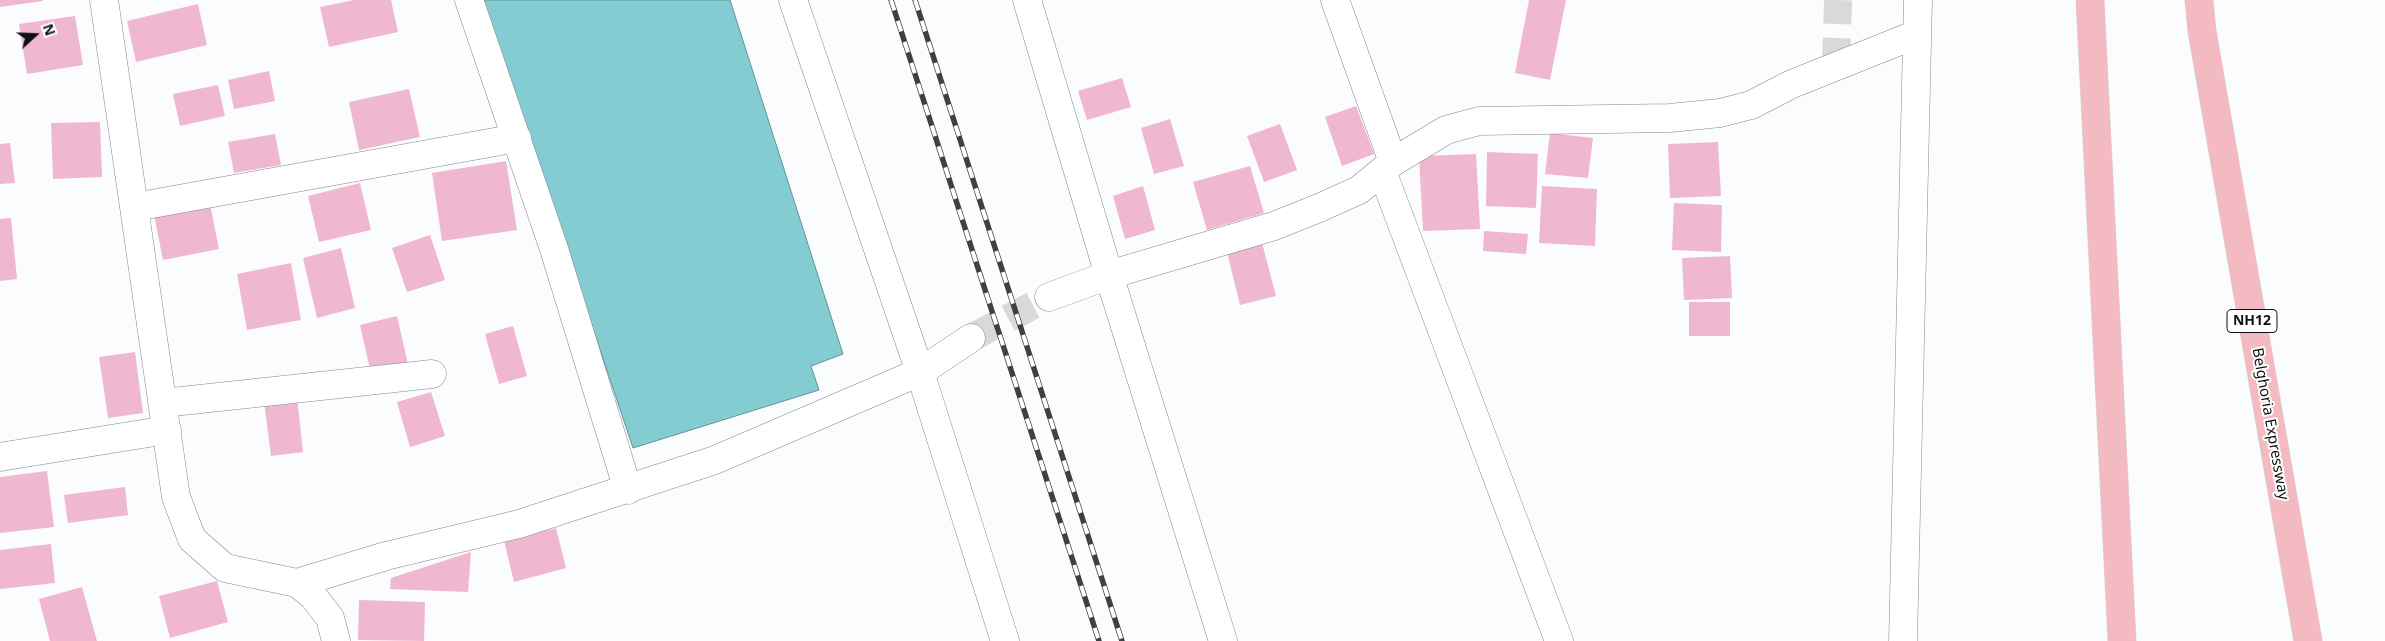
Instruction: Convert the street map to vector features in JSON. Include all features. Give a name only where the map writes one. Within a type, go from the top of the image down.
[{"type":"highway","points":[[2090,0],[2122,641]]},
{"type":"highway","name":"Belghoria Expressway","points":[[2199,0],[2204,41],[2308,641]]},
{"type":"street","points":[[104,0],[176,497],[192,539],[224,568],[297,583],[313,596],[330,618],[336,641]]},
{"type":"street","points":[[469,0],[554,249],[628,490]]},
{"type":"street","points":[[793,0],[920,372],[1005,641]]},
{"type":"street","points":[[1028,0],[1109,275],[1223,641]]},
{"type":"street","points":[[1335,0],[1387,166],[1559,641]]},
{"type":"street","points":[[1903,641],[1918,0]]},
{"type":"street","points":[[1049,297],[1109,275],[1274,226],[1359,190],[1387,166],[1446,130],[1479,121],[1670,118],[1720,113],[1751,105],[1792,84],[1917,34]]},
{"type":"street","points":[[135,208],[517,138]]},
{"type":"street","points":[[297,583],[386,556],[519,524],[628,490],[715,460],[920,372],[971,338]]},
{"type":"street","points":[[163,403],[432,374]]},
{"type":"street","points":[[0,457],[167,430]]},
{"type":"water","points":[[483,0],[730,0],[843,354],[811,366],[819,390],[633,448]]},
{"type":"building","points":[[0,0],[43,0],[43,1],[0,7]]},
{"type":"building","points":[[354,0],[391,0],[398,32],[329,47],[320,7]]},
{"type":"building","points":[[1529,0],[1566,0],[1550,80],[1515,73]]},
{"type":"building","points":[[198,4],[207,45],[136,62],[127,21]]},
{"type":"building","points":[[75,16],[83,65],[27,74],[19,24]]},
{"type":"building","points":[[269,71],[275,101],[234,109],[228,80]]},
{"type":"building","points":[[1122,78],[1131,107],[1087,120],[1078,91]]},
{"type":"building","points":[[218,85],[225,116],[180,126],[173,94]]},
{"type":"building","points":[[409,89],[420,137],[359,150],[349,102]]},
{"type":"building","points":[[1356,106],[1374,154],[1342,166],[1325,117]]},
{"type":"building","points":[[1170,119],[1184,166],[1154,174],[1141,128]]},
{"type":"building","points":[[100,122],[102,177],[53,179],[51,123]]},
{"type":"building","points":[[1280,124],[1297,170],[1264,182],[1247,136]]},
{"type":"building","points":[[1550,133],[1593,138],[1588,178],[1545,174]]},
{"type":"building","points":[[275,134],[281,165],[234,173],[228,142]]},
{"type":"building","points":[[1718,142],[1721,196],[1670,198],[1668,144]]},
{"type":"building","points":[[10,143],[15,183],[0,184],[0,144]]},
{"type":"building","points":[[1487,152],[1538,154],[1536,208],[1486,206]]},
{"type":"building","points":[[1476,154],[1480,229],[1423,231],[1419,156]]},
{"type":"building","points":[[506,161],[517,230],[442,241],[432,173]]},
{"type":"building","points":[[1250,166],[1264,213],[1207,230],[1193,182]]},
{"type":"building","points":[[360,183],[371,230],[319,242],[308,196]]},
{"type":"building","points":[[1143,186],[1155,230],[1125,239],[1113,196]]},
{"type":"building","points":[[1542,186],[1597,189],[1595,246],[1539,243]]},
{"type":"building","points":[[1674,203],[1722,205],[1721,252],[1672,250]]},
{"type":"building","points":[[210,204],[219,249],[163,260],[154,215]]},
{"type":"building","points":[[11,218],[17,279],[0,281],[0,219]]},
{"type":"building","points":[[1484,231],[1528,234],[1526,254],[1483,251]]},
{"type":"building","points":[[430,235],[445,280],[407,292],[392,248]]},
{"type":"building","points":[[1262,243],[1276,296],[1240,305],[1227,252]]},
{"type":"building","points":[[341,248],[355,308],[317,318],[303,258]]},
{"type":"building","points":[[1730,256],[1732,298],[1684,300],[1682,258]]},
{"type":"building","points":[[291,263],[301,320],[247,330],[237,274]]},
{"type":"building","points":[[1689,302],[1730,302],[1730,336],[1689,336]]},
{"type":"building","points":[[397,316],[408,364],[371,374],[360,325]]},
{"type":"building","points":[[513,326],[527,376],[499,384],[485,334]]},
{"type":"building","points":[[135,352],[143,413],[108,418],[99,357]]},
{"type":"building","points":[[431,392],[445,436],[410,447],[397,402]]},
{"type":"building","points":[[297,397],[303,452],[271,456],[264,401]]},
{"type":"building","points":[[47,471],[54,527],[0,533],[0,477]]},
{"type":"building","points":[[125,487],[128,515],[68,523],[64,495]]},
{"type":"building","points":[[556,528],[566,568],[514,582],[504,541]]},
{"type":"building","points":[[51,544],[55,583],[0,589],[0,550]]},
{"type":"building","points":[[471,552],[468,592],[390,589],[391,578]]},
{"type":"building","points":[[217,581],[228,622],[170,638],[159,596]]},
{"type":"building","points":[[82,587],[97,641],[50,641],[39,599]]},
{"type":"building","points":[[359,600],[425,602],[424,641],[358,640]]},
{"type":"tunnel","points":[[1836,66],[1838,0]]},
{"type":"tunnel","points":[[971,338],[1049,297]]},
{"type":"railway","points":[[891,0],[1099,641]]},
{"type":"railway","points":[[915,0],[1122,641]]}]
